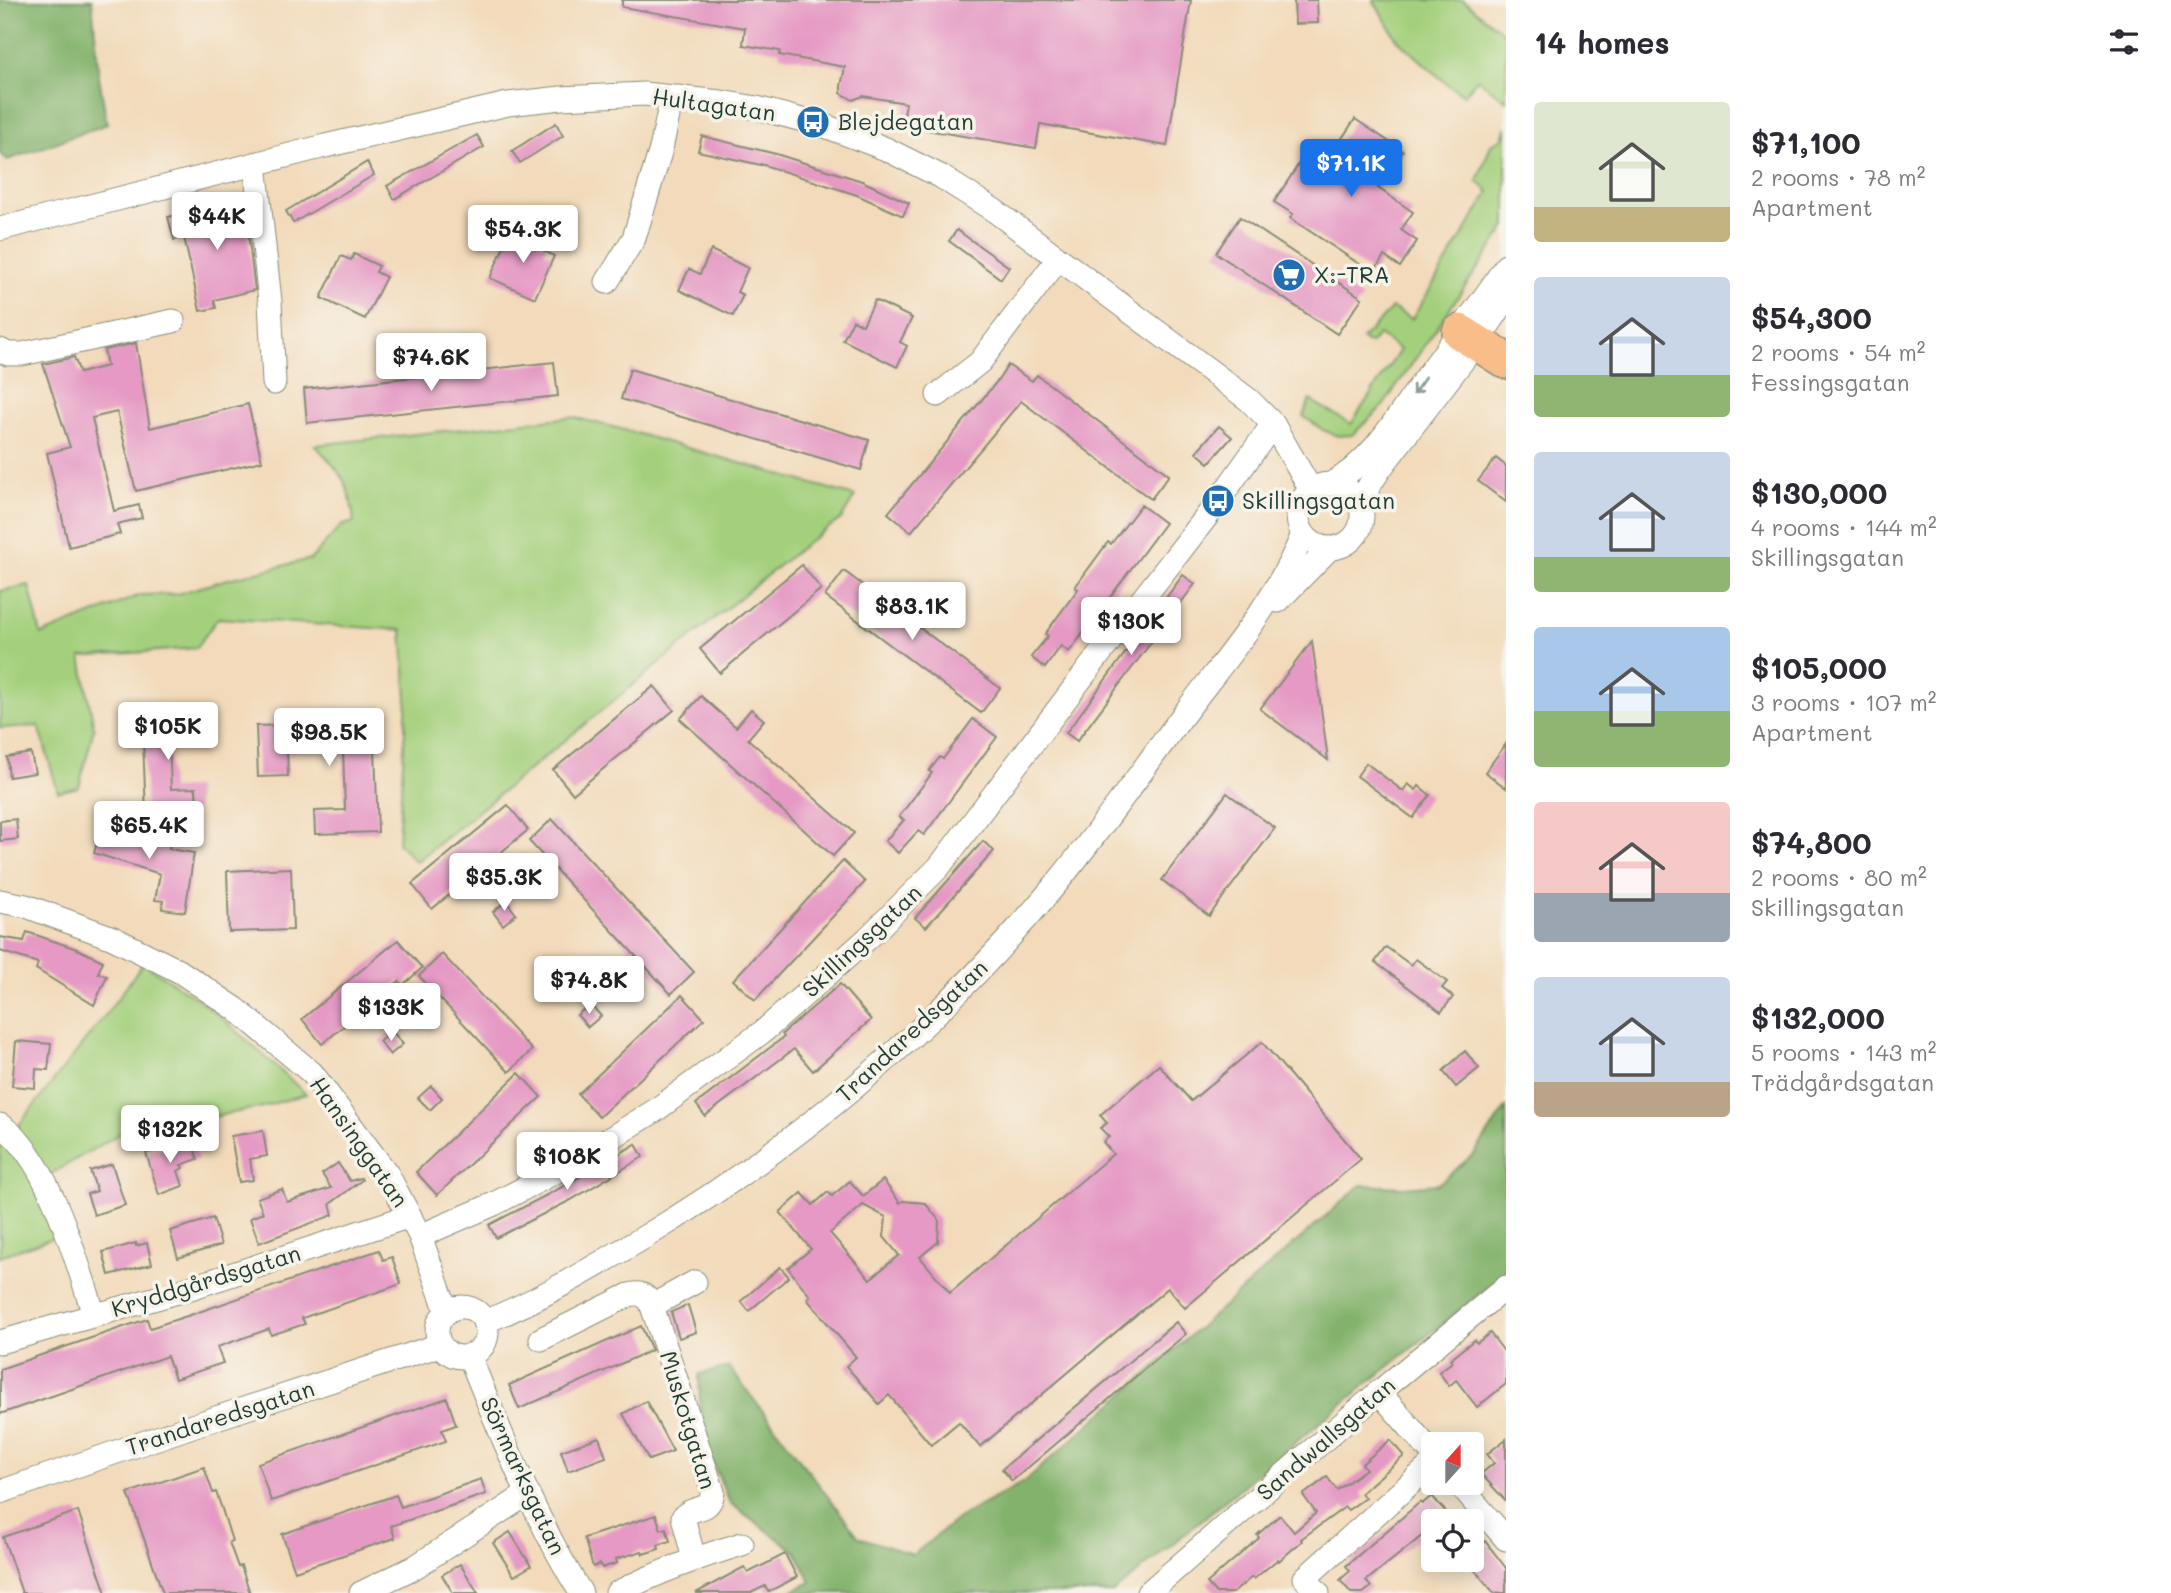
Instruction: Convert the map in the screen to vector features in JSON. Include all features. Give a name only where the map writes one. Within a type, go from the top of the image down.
[{"type":"highway","points":[[1486,324],[1506,361]]},
{"type":"street","name":"Hultagatan","points":[[0,229],[255,164],[508,104],[644,94],[721,102],[825,126],[886,149],[940,176],[981,202],[1249,400],[1273,424],[1321,487]]},
{"type":"street","points":[[607,282],[634,239],[661,149],[669,111],[679,97]]},
{"type":"street","points":[[255,164],[270,301],[274,383]]},
{"type":"street","points":[[938,395],[980,362],[1058,258]]},
{"type":"street","name":"Trandaredsgatan","points":[[1246,632],[1329,549],[1343,546],[1355,537],[1362,522],[1361,506],[1369,486],[1486,324],[1506,266]]},
{"type":"street","points":[[0,350],[8,354],[22,354],[173,321]]},
{"type":"street","name":"Trandaredsgatan","points":[[484,1322],[537,1298],[600,1264],[713,1195],[798,1133],[920,1030],[986,964],[1056,883],[1246,632],[1289,567],[1303,534],[1298,510],[1304,497],[1344,477],[1365,459],[1486,324]]},
{"type":"street","name":"Skillingsgatan","points":[[415,1226],[494,1204],[561,1169],[656,1110],[765,1030],[867,939],[939,867],[1211,511],[1273,424]]},
{"type":"street","points":[[1321,487],[1347,489],[1361,506]]},
{"type":"street","points":[[1303,534],[1314,544],[1329,549]]},
{"type":"street","name":"Hansinggatan","points":[[0,901],[26,906],[113,938],[179,971],[236,1009],[312,1073],[388,1175],[415,1226],[447,1312]]},
{"type":"street","points":[[0,1125],[7,1129],[35,1163],[54,1202],[94,1315]]},
{"type":"street","name":"Kryddgårdsgatan","points":[[0,1342],[415,1226]]},
{"type":"street","points":[[541,1339],[629,1294],[643,1295],[649,1299],[652,1306],[695,1282]]},
{"type":"street","name":"Sandwallsgatan","points":[[1148,1593],[1379,1392],[1506,1287]]},
{"type":"street","name":"Muskotgatan","points":[[652,1306],[713,1492],[707,1506],[687,1512],[683,1517],[695,1559]]},
{"type":"street","points":[[454,1308],[468,1308],[481,1316],[484,1322],[484,1342],[475,1353],[453,1355],[440,1345],[437,1327],[440,1318],[454,1308]]},
{"type":"street","name":"Trandaredsgatan","points":[[0,1492],[440,1345]]},
{"type":"street","name":"Sörmarksgatan","points":[[469,1355],[527,1494],[561,1561],[581,1593]]},
{"type":"street","points":[[1379,1392],[1421,1440]]},
{"type":"street","points":[[1318,1593],[1305,1578],[1421,1474]]},
{"type":"street","points":[[362,1593],[415,1567],[527,1494]]},
{"type":"street","points":[[1468,1495],[1506,1539]]},
{"type":"street","points":[[617,1593],[651,1576],[742,1544]]},
{"type":"green space","points":[[0,0],[92,0],[99,77],[107,124],[8,160],[0,154]]},
{"type":"green space","points":[[1373,0],[1463,0],[1506,35],[1506,101],[1478,79],[1464,95],[1447,84],[1397,39]]},
{"type":"green space","points":[[1506,126],[1506,227],[1383,406],[1352,435],[1338,436],[1323,430],[1303,416],[1310,400],[1351,424],[1400,350],[1379,335],[1370,344],[1362,339],[1392,308],[1412,319],[1489,192],[1477,181],[1491,145],[1502,138]]},
{"type":"green space","points":[[572,417],[855,496],[841,519],[808,542],[416,862],[398,843],[407,698],[402,630],[218,618],[196,648],[81,657],[94,728],[79,787],[58,792],[39,726],[0,728],[0,591],[29,585],[41,635],[140,595],[177,594],[311,559],[341,526],[354,522],[350,497],[343,479],[315,445]]},
{"type":"green space","points":[[143,963],[198,999],[228,1023],[306,1094],[217,1116],[150,1116],[34,1184],[53,1238],[0,1256],[0,1149]]},
{"type":"green space","points":[[1506,1107],[1506,1273],[1113,1593],[788,1593],[811,1582],[796,1552],[730,1503],[701,1436],[699,1374],[729,1367],[859,1537],[913,1555],[958,1518],[1024,1482],[1361,1185],[1403,1187],[1438,1184],[1474,1154]]},
{"type":"building","points":[[622,0],[1191,0],[1167,146],[1040,124],[1036,148],[902,126],[906,103],[863,96],[853,100],[841,93],[845,67],[779,55],[780,51],[743,45],[745,28],[622,7]]},
{"type":"building","points":[[1294,0],[1317,0],[1318,23],[1295,24]]},
{"type":"building","points":[[1355,119],[1403,151],[1378,188],[1413,212],[1401,230],[1417,241],[1400,267],[1384,256],[1373,273],[1290,218],[1293,214],[1274,202],[1308,150],[1326,162]]},
{"type":"building","points":[[556,123],[563,136],[520,163],[512,151]]},
{"type":"building","points":[[477,135],[484,147],[394,199],[387,186]]},
{"type":"building","points":[[702,136],[776,154],[862,181],[909,203],[903,216],[857,195],[761,164],[698,151]]},
{"type":"building","points":[[367,162],[374,175],[293,223],[286,211]]},
{"type":"building","points":[[241,201],[255,290],[214,300],[216,308],[200,311],[184,237],[174,240],[168,217]]},
{"type":"building","name":"X:-TRA","points":[[1240,217],[1362,298],[1337,334],[1216,253]]},
{"type":"building","points":[[957,230],[1009,267],[1001,279],[949,241]]},
{"type":"building","points":[[521,233],[547,245],[544,251],[554,256],[535,298],[490,278],[509,235],[518,240]]},
{"type":"building","points":[[711,250],[748,268],[737,292],[743,295],[733,316],[679,290],[689,269],[700,274]]},
{"type":"building","points":[[354,254],[379,266],[376,272],[386,277],[365,319],[321,298],[341,256],[351,260]]},
{"type":"building","points":[[875,300],[912,318],[900,342],[907,346],[897,367],[843,340],[853,320],[863,325]]},
{"type":"building","points":[[136,343],[150,428],[248,404],[262,461],[136,491],[117,412],[92,418],[114,511],[139,505],[142,518],[117,524],[120,534],[69,547],[47,453],[70,447],[43,364],[74,357],[80,373],[107,366],[104,350]]},
{"type":"building","points":[[554,362],[558,396],[307,423],[304,389]]},
{"type":"building","points":[[1008,365],[1032,381],[1037,375],[1169,475],[1151,499],[1021,401],[911,532],[888,513]]},
{"type":"building","points":[[630,369],[869,440],[861,470],[621,399]]},
{"type":"building","points":[[1219,426],[1232,437],[1209,463],[1196,452]]},
{"type":"building","points":[[1496,458],[1506,466],[1506,502],[1478,481]]},
{"type":"building","points":[[1141,505],[1165,523],[1069,652],[1061,646],[1045,668],[1031,657],[1078,589],[1075,587],[1108,542],[1111,544]]},
{"type":"building","points":[[802,565],[821,589],[720,673],[700,649]]},
{"type":"building","points":[[844,571],[1000,688],[981,713],[825,596]]},
{"type":"building","points":[[1183,575],[1195,584],[1077,741],[1066,733]]},
{"type":"building","points":[[1312,641],[1328,760],[1260,709]]},
{"type":"building","points":[[654,686],[674,710],[573,794],[553,770]]},
{"type":"building","points":[[701,696],[736,727],[751,709],[764,720],[748,739],[854,833],[833,856],[680,719]]},
{"type":"building","points":[[206,716],[207,738],[169,740],[171,789],[196,788],[197,811],[146,813],[142,718]]},
{"type":"building","points":[[973,719],[997,737],[924,835],[918,831],[898,853],[885,841],[904,820],[899,817],[932,773],[929,771],[940,757],[943,759]]},
{"type":"building","points":[[374,722],[378,832],[315,834],[314,811],[345,810],[343,749],[287,751],[288,776],[258,777],[256,726]]},
{"type":"building","points":[[1506,744],[1506,788],[1485,772]]},
{"type":"building","points":[[31,753],[35,773],[9,777],[7,757]]},
{"type":"building","points":[[1366,763],[1403,791],[1408,784],[1416,790],[1419,786],[1430,795],[1413,818],[1357,776]]},
{"type":"building","points":[[1227,793],[1275,828],[1209,916],[1162,880]]},
{"type":"building","points":[[508,805],[528,830],[432,909],[412,884]]},
{"type":"building","points":[[16,819],[18,839],[0,841],[0,821]]},
{"type":"building","points":[[102,819],[159,837],[157,842],[170,844],[169,849],[194,853],[185,912],[162,909],[163,901],[155,900],[160,874],[94,853]]},
{"type":"building","points":[[552,819],[694,972],[671,994],[529,841]]},
{"type":"building","points":[[983,841],[994,851],[926,927],[915,918]]},
{"type":"building","points":[[843,861],[865,882],[755,1000],[733,980]]},
{"type":"building","points":[[291,868],[293,930],[229,932],[227,871]]},
{"type":"building","points":[[506,901],[516,914],[503,925],[493,912]]},
{"type":"building","points":[[27,932],[103,961],[98,973],[107,976],[94,1005],[36,969],[38,963],[0,951],[0,937],[24,941]]},
{"type":"building","points":[[398,940],[422,968],[403,985],[399,981],[322,1044],[302,1019]]},
{"type":"building","points":[[1386,947],[1411,965],[1416,959],[1447,982],[1442,988],[1453,997],[1441,1012],[1375,962]]},
{"type":"building","points":[[442,954],[532,1050],[509,1072],[419,976]]},
{"type":"building","points":[[840,984],[871,1020],[813,1071],[794,1049],[705,1116],[696,1104],[784,1037],[782,1034]]},
{"type":"building","points":[[682,995],[704,1019],[599,1117],[578,1094]]},
{"type":"building","points":[[590,1004],[601,1016],[588,1027],[577,1015]]},
{"type":"building","points":[[392,1031],[403,1044],[390,1055],[379,1041]]},
{"type":"building","points":[[16,1041],[51,1044],[48,1070],[36,1069],[35,1088],[12,1086]]},
{"type":"building","points":[[1262,1042],[1361,1159],[1185,1308],[1168,1288],[980,1447],[959,1422],[931,1445],[889,1395],[879,1404],[846,1366],[856,1357],[807,1299],[810,1296],[788,1268],[811,1249],[780,1212],[802,1193],[813,1205],[828,1192],[832,1196],[850,1181],[863,1196],[883,1180],[900,1203],[925,1203],[939,1220],[938,1242],[920,1257],[950,1293],[1113,1154],[1103,1142],[1109,1137],[1100,1128],[1107,1123],[1100,1115],[1159,1065],[1191,1101]],"holes":[[[863,1205],[886,1217],[884,1237],[899,1255],[870,1279],[830,1233]]]},
{"type":"building","points":[[1465,1051],[1479,1068],[1456,1087],[1443,1071]]},
{"type":"building","points":[[519,1073],[541,1097],[437,1195],[416,1172]]},
{"type":"building","points":[[431,1086],[442,1098],[430,1110],[418,1098]]},
{"type":"building","points":[[263,1131],[267,1156],[250,1159],[253,1180],[239,1182],[231,1136]]},
{"type":"building","points":[[191,1140],[198,1159],[181,1165],[183,1168],[178,1171],[183,1186],[159,1195],[146,1153]]},
{"type":"building","points":[[636,1144],[643,1157],[571,1200],[496,1238],[489,1225]]},
{"type":"building","points":[[338,1163],[350,1181],[362,1180],[330,1204],[333,1215],[259,1243],[250,1218],[263,1213],[257,1198],[282,1189],[287,1202],[331,1188],[322,1174]]},
{"type":"building","points":[[112,1164],[125,1205],[94,1215],[87,1194],[97,1191],[90,1171]]},
{"type":"building","points":[[213,1218],[221,1245],[178,1258],[170,1231]]},
{"type":"building","points":[[136,1243],[136,1246],[147,1243],[152,1264],[109,1275],[103,1252]]},
{"type":"building","points":[[379,1250],[383,1260],[392,1257],[401,1284],[302,1318],[305,1324],[271,1335],[269,1329],[217,1347],[223,1363],[175,1379],[167,1356],[0,1414],[0,1369],[147,1319],[150,1328]]},
{"type":"building","points":[[780,1267],[789,1277],[749,1311],[741,1301]]},
{"type":"building","points":[[688,1305],[696,1332],[679,1338],[671,1312]]},
{"type":"building","points":[[1176,1322],[1186,1334],[1012,1481],[1002,1469]]},
{"type":"building","points":[[641,1326],[652,1350],[519,1409],[509,1385]]},
{"type":"building","points":[[1490,1333],[1506,1354],[1506,1384],[1477,1407],[1456,1380],[1449,1386],[1439,1372],[1452,1362],[1450,1359],[1474,1340],[1477,1343]]},
{"type":"building","points":[[447,1398],[456,1425],[442,1430],[446,1441],[271,1501],[258,1463]]},
{"type":"building","points":[[646,1401],[673,1451],[649,1460],[623,1414]]},
{"type":"building","points":[[599,1437],[606,1457],[568,1471],[561,1451]]},
{"type":"building","points":[[1506,1439],[1506,1501],[1484,1477],[1484,1471],[1494,1463],[1487,1454]]},
{"type":"building","points":[[1390,1440],[1404,1456],[1361,1493],[1365,1498],[1348,1510],[1345,1507],[1301,1539],[1302,1541],[1279,1561],[1278,1559],[1254,1579],[1252,1577],[1233,1593],[1216,1593],[1207,1583],[1259,1538],[1257,1535],[1280,1515],[1294,1532],[1316,1513],[1303,1495],[1327,1477],[1337,1490],[1366,1469],[1362,1464]]},
{"type":"building","points":[[204,1467],[213,1493],[216,1492],[232,1541],[229,1542],[250,1593],[163,1593],[128,1493]]},
{"type":"building","points":[[481,1479],[486,1494],[391,1526],[395,1538],[295,1571],[282,1534],[396,1495],[401,1507]]},
{"type":"building","points":[[1432,1496],[1443,1509],[1421,1509],[1421,1537],[1366,1581],[1371,1587],[1363,1593],[1351,1593],[1340,1580],[1350,1571],[1346,1566],[1420,1502],[1422,1504]]},
{"type":"building","points":[[78,1511],[106,1593],[22,1593],[3,1537]]},
{"type":"building","points":[[656,1515],[661,1530],[666,1528],[670,1541],[658,1545],[659,1549],[616,1559],[617,1563],[602,1568],[600,1564],[593,1567],[584,1538]]},
{"type":"building","points":[[510,1532],[531,1566],[514,1576],[493,1543]]},
{"type":"building","points":[[1485,1541],[1506,1568],[1506,1593],[1494,1593],[1476,1572],[1484,1572]]},
{"type":"building","points":[[785,1554],[797,1577],[768,1592],[765,1586],[751,1593],[696,1593],[744,1567],[748,1573]]},
{"type":"building","points":[[460,1564],[478,1593],[453,1593],[442,1575]]},
{"type":"place","name":"Blejdegatan","points":[[813,122]]},
{"type":"place","name":"X:-TRA","points":[[1289,275]]},
{"type":"place","name":"Skillingsgatan","points":[[1218,501]]}]
